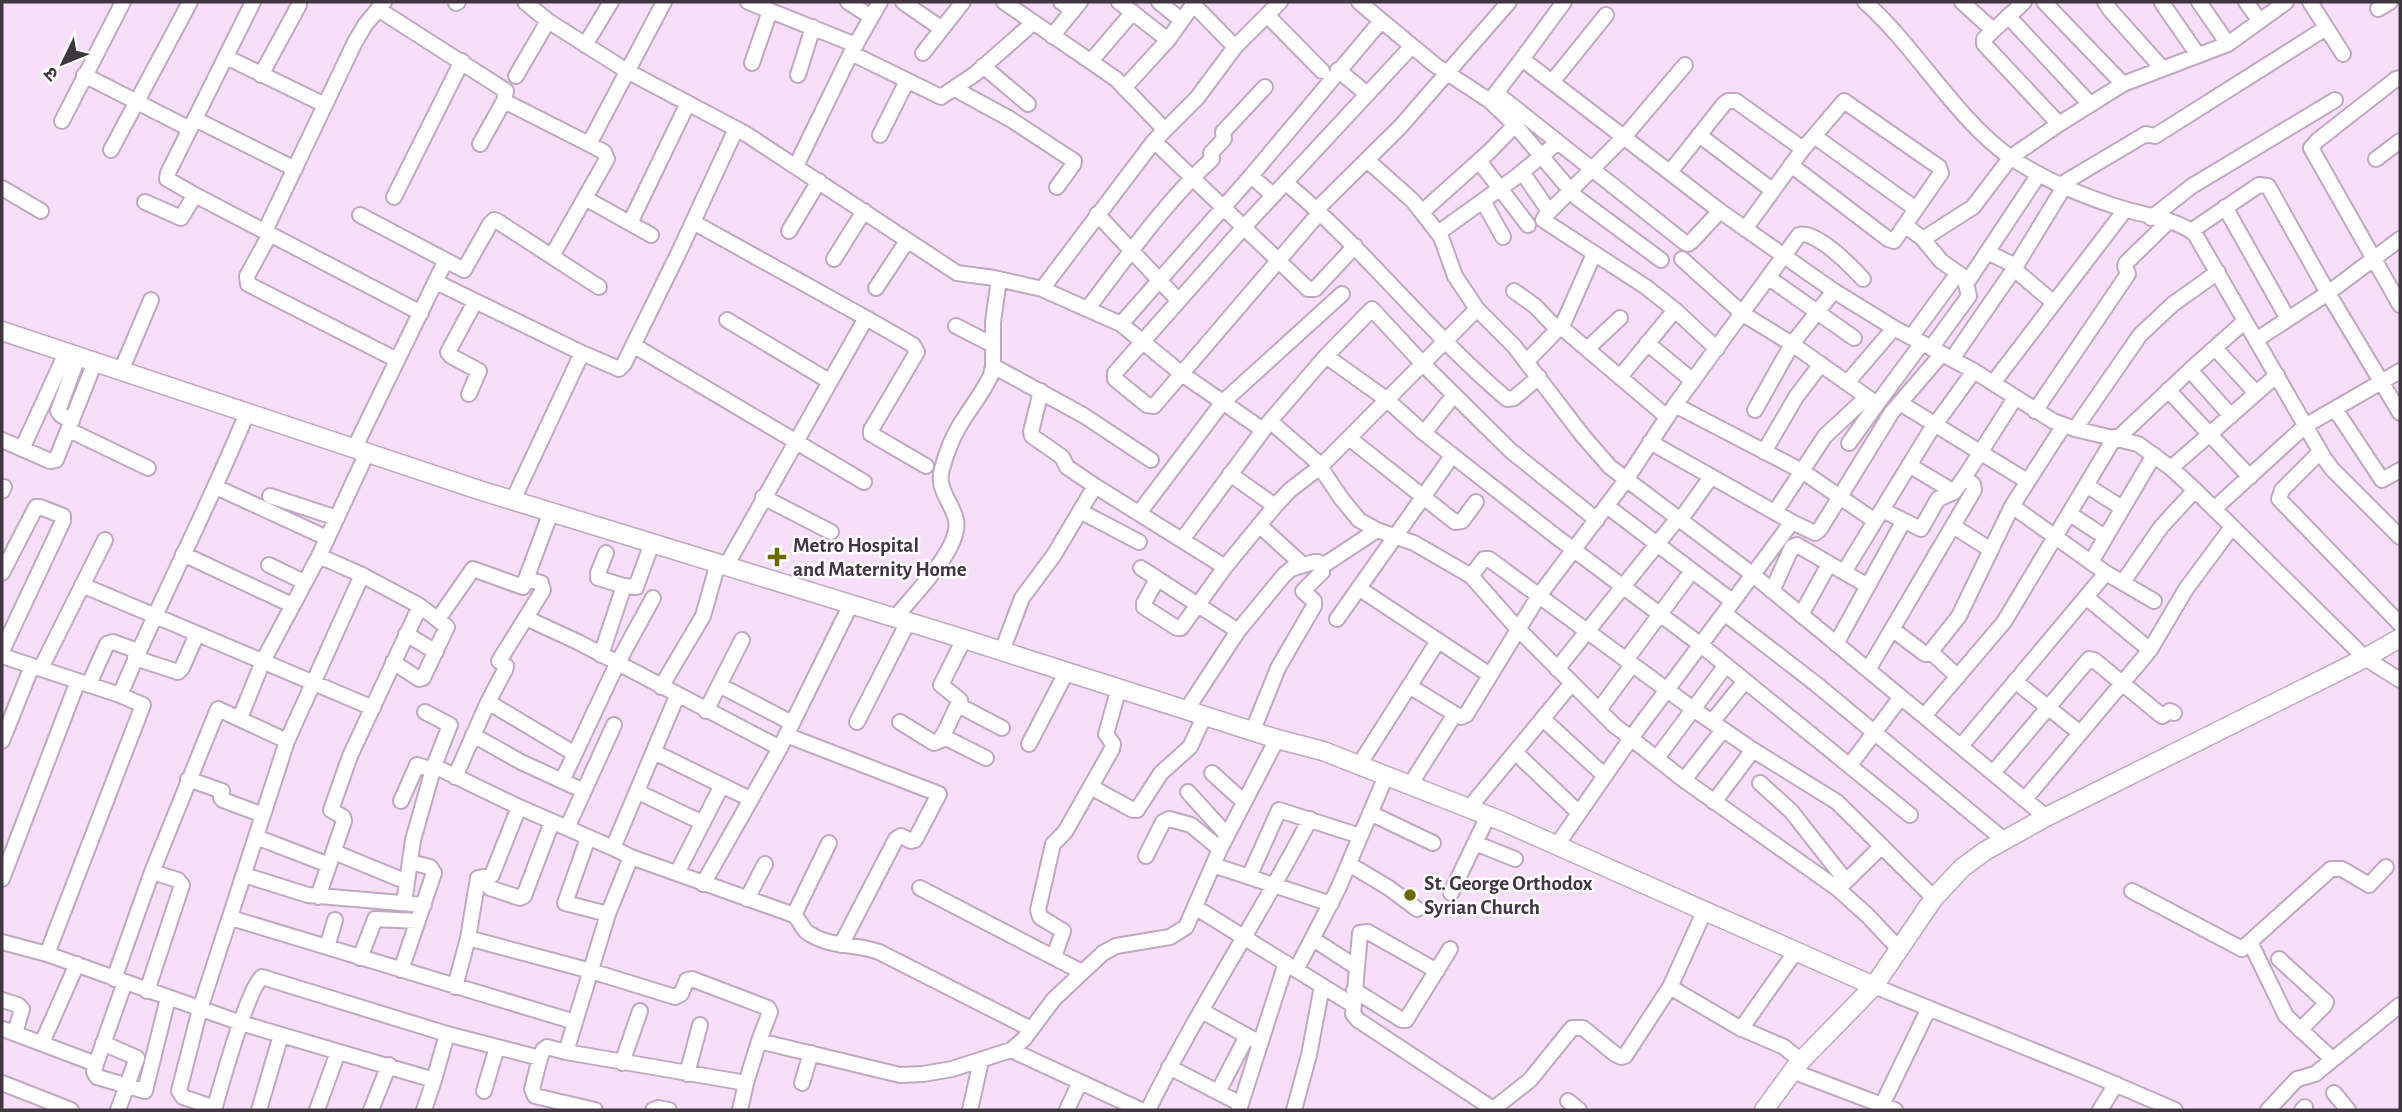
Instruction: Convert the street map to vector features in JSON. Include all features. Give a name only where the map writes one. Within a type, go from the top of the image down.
[{"type":"main road","points":[[2,331],[513,500],[1067,671],[1277,739],[1323,751],[1556,845],[1874,986]]},
{"type":"main road","points":[[1764,1110],[1796,1066],[1874,986],[1934,898],[1962,867],[2046,817],[2400,638]]},
{"type":"street","points":[[62,121],[123,2]]},
{"type":"street","points":[[111,150],[190,2]]},
{"type":"street","points":[[253,2],[167,177],[169,181],[421,313]]},
{"type":"street","points":[[525,2],[548,21],[627,71],[736,129],[796,166],[957,273],[1042,289],[1121,324],[1182,374],[1223,402],[1266,425],[1320,467],[1354,514],[1367,526],[1414,543],[1471,576],[1517,628],[1631,738],[1714,802],[1842,885]]},
{"type":"street","points":[[585,45],[611,2]]},
{"type":"street","points":[[589,144],[664,2]]},
{"type":"street","points":[[748,2],[813,27],[907,81],[941,97],[956,89],[1033,23]]},
{"type":"street","points":[[848,2],[871,17]]},
{"type":"street","points":[[796,166],[880,2]]},
{"type":"street","points":[[903,2],[942,29]]},
{"type":"street","points":[[923,54],[963,2]]},
{"type":"street","points":[[1004,2],[1091,61],[1124,88],[1165,130]]},
{"type":"street","points":[[1119,2],[1168,40]]},
{"type":"street","points":[[1159,2],[1181,20]]},
{"type":"street","points":[[1042,289],[1154,141],[1197,98],[1235,47],[1280,2]]},
{"type":"street","points":[[1412,46],[1142,340],[1115,373],[1116,381],[1150,406],[1156,404],[1319,211],[1415,111],[1508,2]]},
{"type":"street","points":[[1493,97],[1564,2]]},
{"type":"street","points":[[1865,2],[1980,131],[2011,157],[2062,186],[2192,231],[2202,242],[2320,452],[2332,469],[2400,537]]},
{"type":"street","points":[[1962,2],[1993,30]]},
{"type":"street","points":[[2021,2],[1984,39],[1985,45],[2059,124]]},
{"type":"street","points":[[2044,2],[2123,84]]},
{"type":"street","points":[[2105,2],[2162,68]]},
{"type":"street","points":[[2199,2],[2228,44]]},
{"type":"street","points":[[2246,2],[2259,20]]},
{"type":"street","points":[[1923,239],[1973,207],[2011,157],[2059,124],[2123,84],[2228,44],[2259,20],[2269,6],[2286,2]]},
{"type":"street","points":[[2310,2],[2343,54]]},
{"type":"street","points":[[1124,88],[1168,40],[1194,3],[1235,47]]},
{"type":"street","points":[[1367,4],[1381,21],[1446,72],[1493,97],[1558,142],[1686,243],[1692,241],[1720,211]]},
{"type":"street","points":[[2162,4],[2198,55]]},
{"type":"street","points":[[261,75],[299,5]]},
{"type":"street","points":[[397,360],[248,284],[247,275],[355,42],[381,5],[503,88],[507,94],[480,144]]},
{"type":"street","points":[[1052,36],[1071,5]]},
{"type":"street","points":[[752,63],[770,10]]},
{"type":"street","points":[[1091,61],[1133,12]]},
{"type":"street","points":[[1267,15],[1322,71]]},
{"type":"street","points":[[1552,82],[1606,16]]},
{"type":"street","points":[[2008,16],[2090,104]]},
{"type":"street","points":[[516,76],[548,21]]},
{"type":"street","points":[[1121,324],[1251,176],[1381,21]]},
{"type":"street","points":[[798,75],[813,27]]},
{"type":"street","points":[[1775,512],[1825,436],[1872,400],[1931,348],[2015,268],[2062,186],[2146,134],[2155,136],[2326,28]]},
{"type":"street","points":[[226,57],[325,105]]},
{"type":"street","points":[[1522,59],[1720,211],[1834,291],[1894,328],[1974,370],[2035,411],[2070,427],[2138,444],[2154,455],[2195,490],[2365,658],[2400,680]]},
{"type":"street","points":[[394,197],[462,61]]},
{"type":"street","points":[[1685,65],[1624,137],[1544,217],[1545,222],[1675,310],[1717,349]]},
{"type":"street","points":[[983,66],[1028,104]]},
{"type":"street","points":[[1338,70],[1367,94]]},
{"type":"street","points":[[84,75],[136,101],[295,169]]},
{"type":"street","points":[[2400,78],[2318,139],[2311,148],[2400,305]]},
{"type":"street","points":[[880,135],[907,81]]},
{"type":"street","points":[[1088,308],[1132,250],[1193,177],[1212,159],[1210,153],[1224,139],[1223,132],[1265,87]]},
{"type":"street","points":[[956,89],[1010,119],[1074,161],[1057,187]]},
{"type":"street","points":[[1493,97],[1570,191],[1661,260]]},
{"type":"street","points":[[1670,172],[1728,101],[1736,100],[1803,149]]},
{"type":"street","points":[[2151,218],[2192,186],[2334,100]]},
{"type":"street","points":[[504,101],[608,156],[552,256]]},
{"type":"street","points":[[1745,229],[1772,190],[1803,149],[1840,103],[1848,102],[1860,110],[1941,170],[1941,173],[1894,241],[1791,165]]},
{"type":"street","points":[[630,223],[688,103]]},
{"type":"street","points":[[1422,212],[1515,125]]},
{"type":"street","points":[[436,282],[619,369],[624,364],[736,129]]},
{"type":"street","points":[[1699,135],[1772,190]]},
{"type":"street","points":[[1814,136],[1916,209]]},
{"type":"street","points":[[1154,141],[1308,289],[1313,290],[1356,246]]},
{"type":"street","points":[[2376,159],[2400,141]]},
{"type":"street","points":[[1438,233],[1502,188],[1558,142]]},
{"type":"street","points":[[1367,160],[1422,212],[1438,233],[1455,276],[1477,309],[1527,361],[1596,452],[1626,480],[1752,574],[2046,817]]},
{"type":"street","points":[[1479,161],[1528,225]]},
{"type":"street","points":[[1522,172],[1549,211]]},
{"type":"street","points":[[1650,442],[1810,532],[1818,531],[1931,348],[1963,277],[1987,253],[2039,174]]},
{"type":"street","points":[[1251,176],[1273,195]]},
{"type":"street","points":[[789,231],[819,181]]},
{"type":"street","points":[[1286,183],[1356,246],[1444,340],[1509,400],[1539,377]]},
{"type":"street","points":[[2192,231],[2259,185],[2265,184],[2400,413]]},
{"type":"street","points":[[2,188],[41,211]]},
{"type":"street","points":[[145,202],[181,218],[195,195]]},
{"type":"street","points":[[584,198],[651,235]]},
{"type":"street","points":[[1483,201],[1503,237]]},
{"type":"street","points":[[2225,208],[2288,319]]},
{"type":"street","points":[[1993,383],[2125,210]]},
{"type":"street","points":[[834,259],[864,211]]},
{"type":"street","points":[[1097,214],[1178,300]]},
{"type":"street","points":[[360,215],[445,262],[466,270],[494,220],[598,287]]},
{"type":"street","points":[[2035,411],[2128,274],[2126,263],[2169,221]]},
{"type":"street","points":[[693,222],[913,345],[917,352],[871,434],[926,466]]},
{"type":"street","points":[[1905,225],[1923,239],[1941,261],[1963,277],[1970,292],[1931,348]]},
{"type":"street","points":[[1409,686],[1455,714],[1466,715],[1538,597],[1626,480],[1671,411],[1799,235],[1803,233],[1830,248],[1863,279]]},
{"type":"street","points":[[2256,340],[2328,293],[2400,239]]},
{"type":"street","points":[[876,288],[907,240]]},
{"type":"street","points":[[1987,253],[2015,268],[2054,303]]},
{"type":"street","points":[[1527,361],[1560,328],[1594,254]]},
{"type":"street","points":[[1682,259],[1743,314],[1792,344],[1872,400]]},
{"type":"street","points":[[240,718],[263,661],[337,518],[397,360],[445,262]]},
{"type":"street","points":[[1892,629],[1925,654],[1931,652],[1959,616],[2012,506],[2027,481],[2140,335],[2173,304],[2218,272]]},
{"type":"street","points":[[1769,278],[1854,338]]},
{"type":"street","points":[[858,722],[902,620],[953,540],[956,519],[942,489],[941,474],[959,426],[987,383],[993,366],[995,303],[999,279]]},
{"type":"street","points":[[1514,291],[1620,377],[1671,411],[1802,471],[1839,497],[1878,516],[1903,522],[1918,530],[1922,528],[1938,499],[1954,492],[2015,398]]},
{"type":"street","points":[[1755,410],[1792,344],[1834,291]]},
{"type":"street","points":[[1139,513],[1223,402],[1342,293]]},
{"type":"street","points":[[121,371],[151,300]]},
{"type":"street","points":[[469,394],[479,371],[448,352],[475,302]]},
{"type":"street","points":[[1182,540],[1266,425],[1371,309],[1511,451],[1597,520]]},
{"type":"street","points":[[1157,579],[1144,603],[1145,609],[1179,629],[1275,506],[1290,490],[1320,467],[1477,309]]},
{"type":"street","points":[[1620,377],[1675,310]]},
{"type":"street","points":[[1587,349],[1620,317]]},
{"type":"street","points":[[661,687],[703,616],[722,565],[866,318]]},
{"type":"street","points":[[727,320],[829,381]]},
{"type":"street","points":[[1924,716],[2004,622],[2117,438],[2245,321]]},
{"type":"street","points":[[956,326],[993,345]]},
{"type":"street","points":[[1847,383],[1894,328]]},
{"type":"street","points":[[1647,344],[1693,381]]},
{"type":"street","points":[[633,345],[864,482]]},
{"type":"street","points":[[2215,348],[2256,393]]},
{"type":"street","points":[[513,500],[582,353]]},
{"type":"street","points":[[1326,356],[1386,400],[1452,456],[1574,551],[1701,645],[1910,815]]},
{"type":"street","points":[[80,357],[58,411],[70,425],[148,468]]},
{"type":"street","points":[[22,449],[80,357]]},
{"type":"street","points":[[1764,452],[1796,397],[1821,365]]},
{"type":"street","points":[[993,366],[1041,391],[1151,460]]},
{"type":"street","points":[[1844,572],[1935,425],[1974,370]]},
{"type":"street","points":[[2190,370],[2231,416]]},
{"type":"street","points":[[2214,509],[2305,426],[2400,371]]},
{"type":"street","points":[[2171,468],[2277,375]]},
{"type":"street","points":[[2168,390],[2250,477]]},
{"type":"street","points":[[1041,391],[1031,434],[1062,457],[1067,467],[1225,567]]},
{"type":"street","points":[[1424,433],[1454,395]]},
{"type":"street","points":[[1849,443],[1872,400]]},
{"type":"street","points":[[1900,402],[2027,481]]},
{"type":"street","points":[[2336,409],[2380,478],[2385,480],[2400,470]]},
{"type":"street","points":[[120,695],[216,487],[247,413]]},
{"type":"street","points":[[2,440],[54,461],[70,425]]},
{"type":"street","points":[[1349,438],[1457,523],[1462,521],[1476,502]]},
{"type":"street","points":[[2320,452],[2282,490],[2279,499],[2400,624]]},
{"type":"street","points":[[2091,562],[2154,455]]},
{"type":"street","points":[[1337,618],[1452,456]]},
{"type":"street","points":[[1909,466],[1954,492]]},
{"type":"street","points":[[1230,474],[1275,506]]},
{"type":"street","points":[[1558,669],[1711,477]]},
{"type":"street","points":[[1868,670],[1974,490],[1973,484],[1964,478]]},
{"type":"street","points":[[2087,485],[2122,508]]},
{"type":"street","points":[[1002,651],[1022,598],[1054,555],[1095,486]]},
{"type":"street","points":[[216,487],[327,538]]},
{"type":"street","points":[[2123,582],[2161,527],[2195,490]]},
{"type":"street","points":[[271,496],[337,518]]},
{"type":"street","points":[[763,497],[831,532]]},
{"type":"street","points":[[2,573],[36,507],[40,506],[63,516],[2,653],[141,702],[144,707],[47,954]]},
{"type":"street","points":[[1607,506],[1692,570],[1728,607],[2004,840]]},
{"type":"street","points":[[2012,506],[2106,573],[2154,601]]},
{"type":"street","points":[[1080,511],[1139,542]]},
{"type":"street","points":[[438,619],[473,569],[521,587],[527,579],[551,512]]},
{"type":"street","points":[[2070,513],[2105,537]]},
{"type":"street","points":[[1556,845],[1631,738],[1792,522]]},
{"type":"street","points":[[1836,644],[1903,522]]},
{"type":"street","points":[[1259,526],[1303,565]]},
{"type":"street","points":[[1953,526],[1991,550]]},
{"type":"street","points":[[2025,799],[2150,650],[2186,589],[2232,527]]},
{"type":"street","points":[[1321,567],[1377,530]]},
{"type":"street","points":[[2,741],[36,667],[105,540]]},
{"type":"street","points":[[606,553],[597,573],[598,578],[636,587],[652,543]]},
{"type":"street","points":[[1772,591],[1794,545],[1868,586]]},
{"type":"street","points":[[183,554],[292,605]]},
{"type":"street","points":[[319,556],[391,589],[420,606],[447,627],[422,679],[393,662]]},
{"type":"street","points":[[1471,576],[1484,559],[1489,559],[1693,709],[1836,802],[1934,898]]},
{"type":"street","points":[[1187,709],[1238,631],[1284,575],[1291,569],[1317,562],[1322,572],[1303,591],[1314,601],[1314,606],[1278,668],[1253,730]]},
{"type":"street","points":[[1801,615],[1829,564]]},
{"type":"street","points":[[269,565],[304,582]]},
{"type":"street","points":[[1141,568],[1238,631]]},
{"type":"street","points":[[1599,710],[1660,614],[1692,570]]},
{"type":"street","points":[[1961,746],[2106,573]]},
{"type":"street","points":[[362,575],[287,741],[200,1009],[179,1094],[214,1109],[241,1023],[257,981],[262,977],[447,1034],[540,1058]]},
{"type":"street","points":[[455,777],[506,668],[499,661],[499,657],[512,642],[543,587],[541,583],[527,579]]},
{"type":"street","points":[[82,585],[373,708]]},
{"type":"street","points":[[601,655],[624,586]]},
{"type":"street","points":[[1360,589],[1490,675]]},
{"type":"street","points":[[2085,597],[2150,650]]},
{"type":"street","points":[[562,782],[617,664],[653,598]]},
{"type":"street","points":[[703,884],[786,735],[851,604]]},
{"type":"street","points":[[318,897],[344,819],[333,813],[331,808],[350,756],[420,606]]},
{"type":"street","points":[[526,618],[706,711],[786,735],[939,794],[939,799],[915,840],[901,836],[897,839],[841,945]]},
{"type":"street","points":[[2,879],[83,682],[107,643],[113,642],[178,672],[183,668],[197,634]]},
{"type":"street","points":[[406,634],[436,652]]},
{"type":"street","points":[[900,722],[934,743],[939,742],[960,698],[941,685],[964,639]]},
{"type":"street","points":[[706,711],[742,640]]},
{"type":"street","points":[[1359,765],[1438,641]]},
{"type":"street","points":[[1931,652],[1958,677]]},
{"type":"street","points":[[1993,773],[2089,659],[2094,660],[2162,716],[2170,711],[2174,713]]},
{"type":"street","points":[[1657,758],[1726,665]]},
{"type":"street","points":[[1029,744],[1067,671]]},
{"type":"street","points":[[1684,780],[1745,681]]},
{"type":"street","points":[[2015,681],[2080,733]]},
{"type":"street","points":[[1469,808],[1572,683]]},
{"type":"street","points":[[719,685],[786,735]]},
{"type":"street","points":[[1054,957],[1063,931],[1040,917],[1038,910],[1052,847],[1065,832],[1112,749],[1113,744],[1106,734],[1119,688]]},
{"type":"street","points":[[613,848],[677,696]]},
{"type":"street","points":[[1850,765],[1901,697]]},
{"type":"street","points":[[488,702],[575,754]]},
{"type":"street","points":[[958,705],[1003,728]]},
{"type":"street","points":[[168,998],[146,1088],[143,1091],[96,1076],[96,1063],[152,872],[218,709],[287,741]]},
{"type":"street","points":[[404,903],[413,840],[450,725],[425,712]]},
{"type":"street","points":[[1410,785],[1455,714]]},
{"type":"street","points":[[1091,787],[1137,810],[1161,773],[1190,747],[1205,715]]},
{"type":"street","points":[[1543,719],[1605,776]]},
{"type":"street","points":[[567,828],[614,725]]},
{"type":"street","points":[[473,736],[584,791]]},
{"type":"street","points":[[942,736],[986,758]]},
{"type":"street","points":[[759,1041],[900,1074],[923,1074],[981,1061],[1011,1050],[1024,1039],[1054,999],[1096,957],[1116,946],[1179,933],[1186,927],[1220,849],[1277,739]]},
{"type":"street","points":[[1714,802],[1753,750]]},
{"type":"street","points":[[654,752],[750,799]]},
{"type":"street","points":[[1516,752],[1579,813]]},
{"type":"street","points":[[401,801],[416,765],[434,768],[631,857],[794,915],[803,929],[826,943],[865,947],[879,952],[1031,1029]]},
{"type":"street","points":[[1212,773],[1244,802]]},
{"type":"street","points":[[1169,1067],[1218,1092],[1240,1107],[1260,1043],[1291,966],[1313,939],[1331,904],[1386,776]]},
{"type":"street","points":[[188,779],[220,790],[223,800],[263,815]]},
{"type":"street","points":[[1760,783],[1791,811],[1842,885],[1899,949]]},
{"type":"street","points":[[677,873],[722,785]]},
{"type":"street","points":[[638,792],[703,823]]},
{"type":"street","points":[[1188,792],[1227,835]]},
{"type":"street","points":[[455,987],[468,938],[478,877],[492,876],[519,807]]},
{"type":"street","points":[[1249,877],[1279,810],[1360,836]]},
{"type":"street","points":[[1370,814],[1433,843]]},
{"type":"street","points":[[1451,893],[1488,816]]},
{"type":"street","points":[[1146,856],[1163,822],[1169,819],[1191,825],[1220,849]]},
{"type":"street","points":[[1148,1110],[1169,1067],[1275,886],[1310,819]]},
{"type":"street","points":[[490,888],[520,898],[524,896],[552,822]]},
{"type":"street","points":[[256,837],[407,883]]},
{"type":"street","points":[[588,838],[565,903],[608,914]]},
{"type":"street","points":[[794,915],[830,843]]},
{"type":"street","points":[[1475,843],[1515,859]]},
{"type":"street","points":[[1842,885],[1882,846]]},
{"type":"street","points":[[566,1052],[608,914],[631,857]]},
{"type":"street","points":[[401,970],[424,905],[433,869],[410,862]]},
{"type":"street","points":[[747,899],[765,864]]},
{"type":"street","points":[[1349,864],[1417,909]]},
{"type":"street","points":[[1213,865],[1331,904]]},
{"type":"street","points":[[2132,891],[2239,948],[2246,948],[2307,888],[2331,869],[2342,869],[2369,885],[2386,867]]},
{"type":"street","points":[[147,991],[182,885],[178,880],[152,872]]},
{"type":"street","points":[[244,876],[298,894],[424,905]]},
{"type":"street","points":[[920,888],[1082,972]]},
{"type":"street","points":[[1195,906],[1322,986],[1404,1021],[1450,949]]},
{"type":"street","points":[[1437,971],[1365,931],[1359,935],[1353,1014],[1358,1020],[1493,1110],[1530,1080],[1572,1028],[1583,1028],[1615,1054],[1625,1056],[1670,987],[1704,910]]},
{"type":"street","points":[[231,918],[575,1022]]},
{"type":"street","points":[[360,957],[376,919],[418,921]]},
{"type":"street","points":[[327,947],[335,920]]},
{"type":"street","points":[[468,938],[675,997],[681,993],[687,980],[692,979],[767,1007],[770,1012],[746,1083],[740,1110]]},
{"type":"street","points":[[1313,939],[1356,967]]},
{"type":"street","points":[[2,942],[77,964],[241,1023],[434,1080]]},
{"type":"street","points":[[2251,944],[2286,1016],[2332,1059]]},
{"type":"street","points":[[1741,1028],[1796,951]]},
{"type":"street","points":[[2279,959],[2326,1002],[2300,1030]]},
{"type":"street","points":[[42,1043],[77,964]]},
{"type":"street","points":[[1294,1110],[1309,1055],[1322,986]]},
{"type":"street","points":[[1874,986],[2175,1110]]},
{"type":"street","points":[[1670,987],[1741,1028],[1784,1047],[1796,1066],[1889,1108],[1929,1008]]},
{"type":"street","points":[[2,1000],[22,1009],[9,1031],[96,1063]]},
{"type":"street","points":[[2268,1110],[2297,1079],[2311,1077],[2400,1005]]},
{"type":"street","points":[[622,1063],[640,1011]]},
{"type":"street","points":[[1202,1011],[1260,1043]]},
{"type":"street","points":[[687,1074],[700,1025]]},
{"type":"street","points":[[424,1110],[447,1034]]},
{"type":"street","points":[[259,1110],[281,1035]]},
{"type":"street","points":[[1218,1092],[1247,1036]]},
{"type":"street","points":[[103,1043],[137,1058],[118,1110]]},
{"type":"street","points":[[484,1091],[497,1047]]},
{"type":"street","points":[[595,1110],[534,1096],[531,1089],[543,1050],[547,1047],[622,1063],[746,1083]]},
{"type":"street","points":[[1011,1050],[1079,1084],[1141,1110]]},
{"type":"street","points":[[317,1110],[338,1052]]},
{"type":"street","points":[[802,1083],[811,1053]]},
{"type":"street","points":[[970,1110],[981,1061]]},
{"type":"street","points":[[371,1110],[388,1065]]},
{"type":"street","points":[[2,1083],[71,1110]]},
{"type":"street","points":[[1068,1110],[1079,1084]]},
{"type":"street","points":[[2099,1110],[2116,1084]]},
{"type":"street","points":[[2334,1093],[2348,1110]]},
{"type":"street","points":[[653,1110],[669,1110]]},
{"type":"place","name":"Metro Hospital and Maternity Home","points":[[777,557]]},
{"type":"place","name":"St. George Orthodox Syrian Church","points":[[1410,895]]}]
